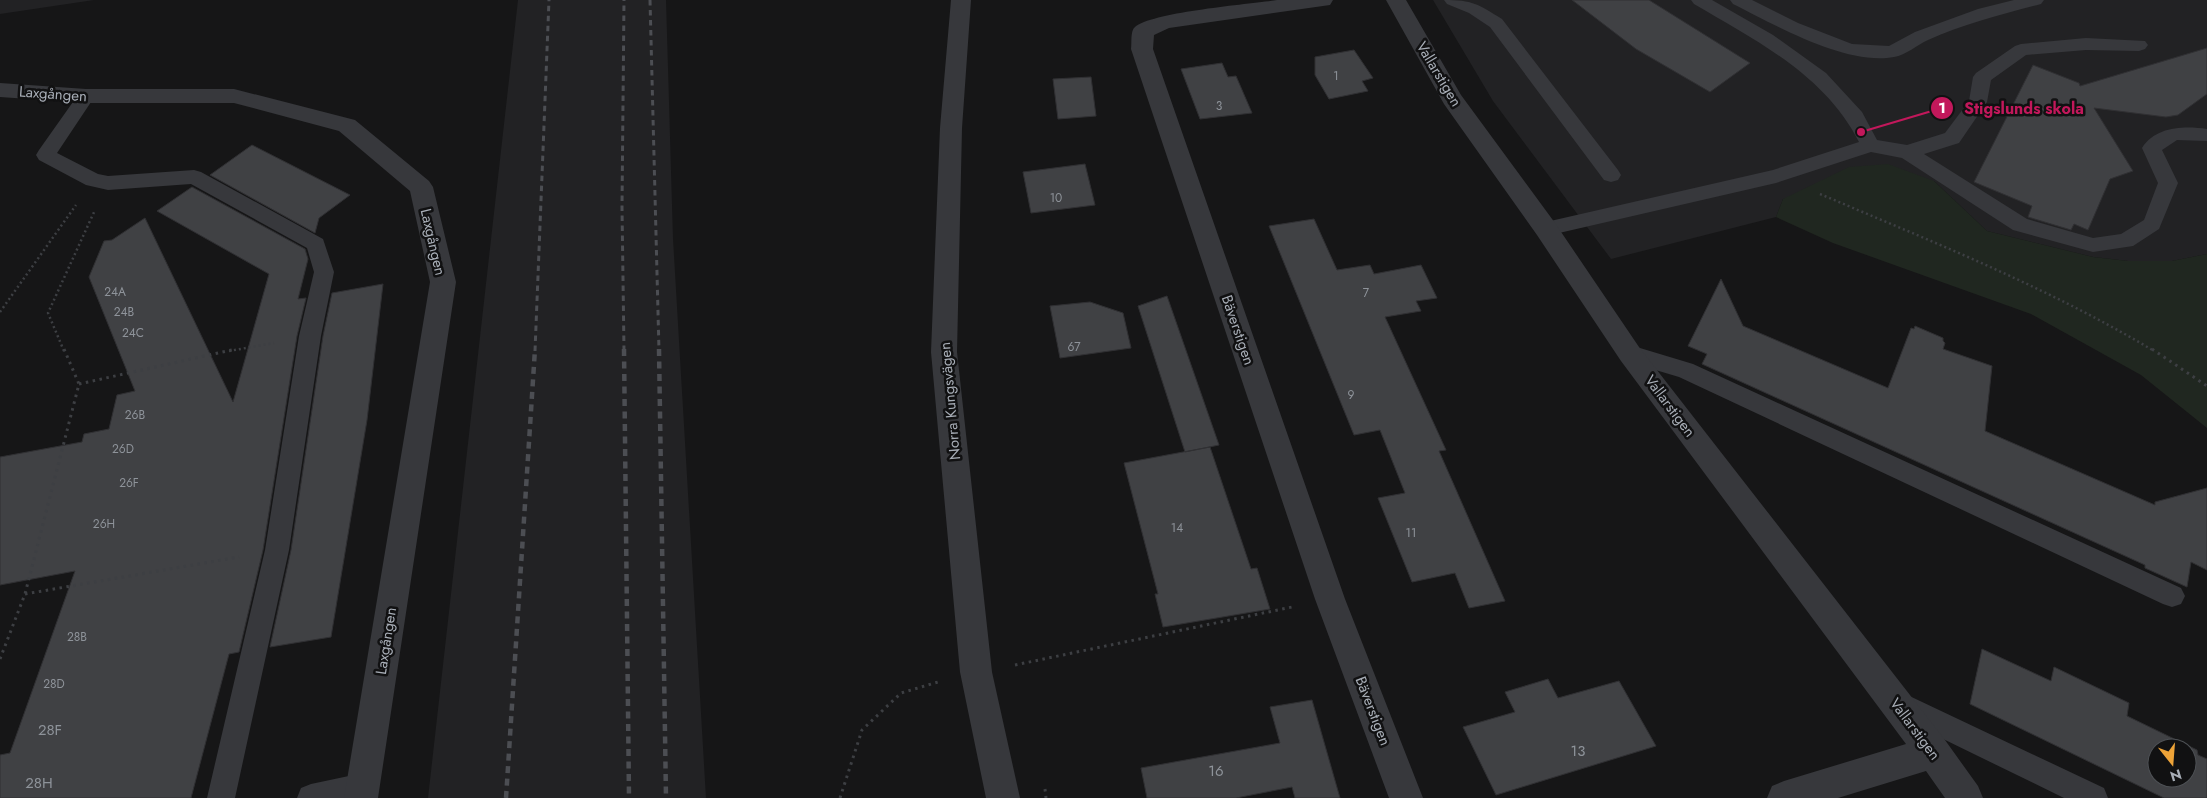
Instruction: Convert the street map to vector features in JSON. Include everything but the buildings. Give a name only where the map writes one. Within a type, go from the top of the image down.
[{"type":"street","name":"Norra Kungsvägen","points":[[961,0],[951,128],[944,352],[976,672],[1003,798]]},
{"type":"street","name":"Bäverstigen","points":[[1323,0],[1269,4],[1165,22],[1143,31],[1142,49],[1330,599],[1406,798]]},
{"type":"street","name":"Vallarstigen","points":[[1396,0],[1452,99],[1546,230],[1630,354],[1896,702],[1966,798]]},
{"type":"street","name":"Laxgången","points":[[0,90],[86,96],[234,96],[348,125],[421,187],[443,282],[362,793]]},
{"type":"street","points":[[1784,798],[1933,752]]},
{"type":"lane","points":[[1453,0],[1475,10],[1496,23],[1611,175]]},
{"type":"lane","points":[[1700,0],[1767,39],[1820,77],[1855,116],[1870,145]]},
{"type":"lane","points":[[1738,0],[1792,27],[1850,50],[1892,52],[1921,36],[1984,13],[2035,0]]},
{"type":"lane","points":[[1907,152],[1952,138],[1978,102],[1982,77],[2020,50],[2086,44],[2139,45]]},
{"type":"lane","points":[[86,96],[46,155],[101,182],[194,177],[316,244],[324,272],[310,336],[276,550],[221,798]]},
{"type":"lane","points":[[1546,230],[1776,176],[1870,145],[1907,152],[2020,225],[2093,245],[2126,241],[2152,224],[2168,183],[2152,148],[2164,137],[2185,132],[2207,135]]},
{"type":"lane","points":[[1630,354],[1684,370],[2172,596]]},
{"type":"lane","points":[[1896,702],[2094,798]]},
{"type":"lane","points":[[311,798],[362,793]]},
{"type":"path","points":[[1776,176],[1927,239],[2090,314],[2188,372],[2207,386]]},
{"type":"path","points":[[0,312],[101,182]]},
{"type":"path","points":[[0,658],[25,594],[79,384],[48,313],[101,182]]},
{"type":"path","points":[[79,384],[204,355],[310,336]]},
{"type":"path","points":[[25,594],[276,550]]},
{"type":"path","points":[[840,798],[862,730],[901,693],[976,672],[1330,599]]},
{"type":"path","points":[[1016,655],[1017,665]]},
{"type":"path","points":[[1044,788],[1046,798]]},
{"type":"shaded area","points":[[0,0],[94,0],[0,14]]},
{"type":"shaded area","points":[[518,0],[666,0],[673,239],[706,798],[428,798]]},
{"type":"shaded area","points":[[1433,0],[2207,0],[2207,254],[2172,261],[2128,261],[2093,257],[1987,231],[1934,181],[1783,199],[1776,217],[1611,259],[1493,101]]},
{"type":"shaded area","points":[[1888,164],[1934,181],[1987,231],[2093,257],[2128,261],[2172,261],[2207,254],[2207,428],[2141,375],[2031,314],[1833,243],[1776,217],[1783,199],[1849,167]]},
{"type":"railway","points":[[535,351],[549,0]]},
{"type":"railway","points":[[624,0],[622,207],[624,351]]},
{"type":"railway","points":[[650,0],[659,351]]},
{"type":"railway","points":[[506,798],[535,349]]},
{"type":"railway","points":[[624,349],[629,798]]},
{"type":"railway","points":[[659,349],[666,798]]},
{"type":"place","name":"Stigslunds skola","points":[[1861,132]]}]
